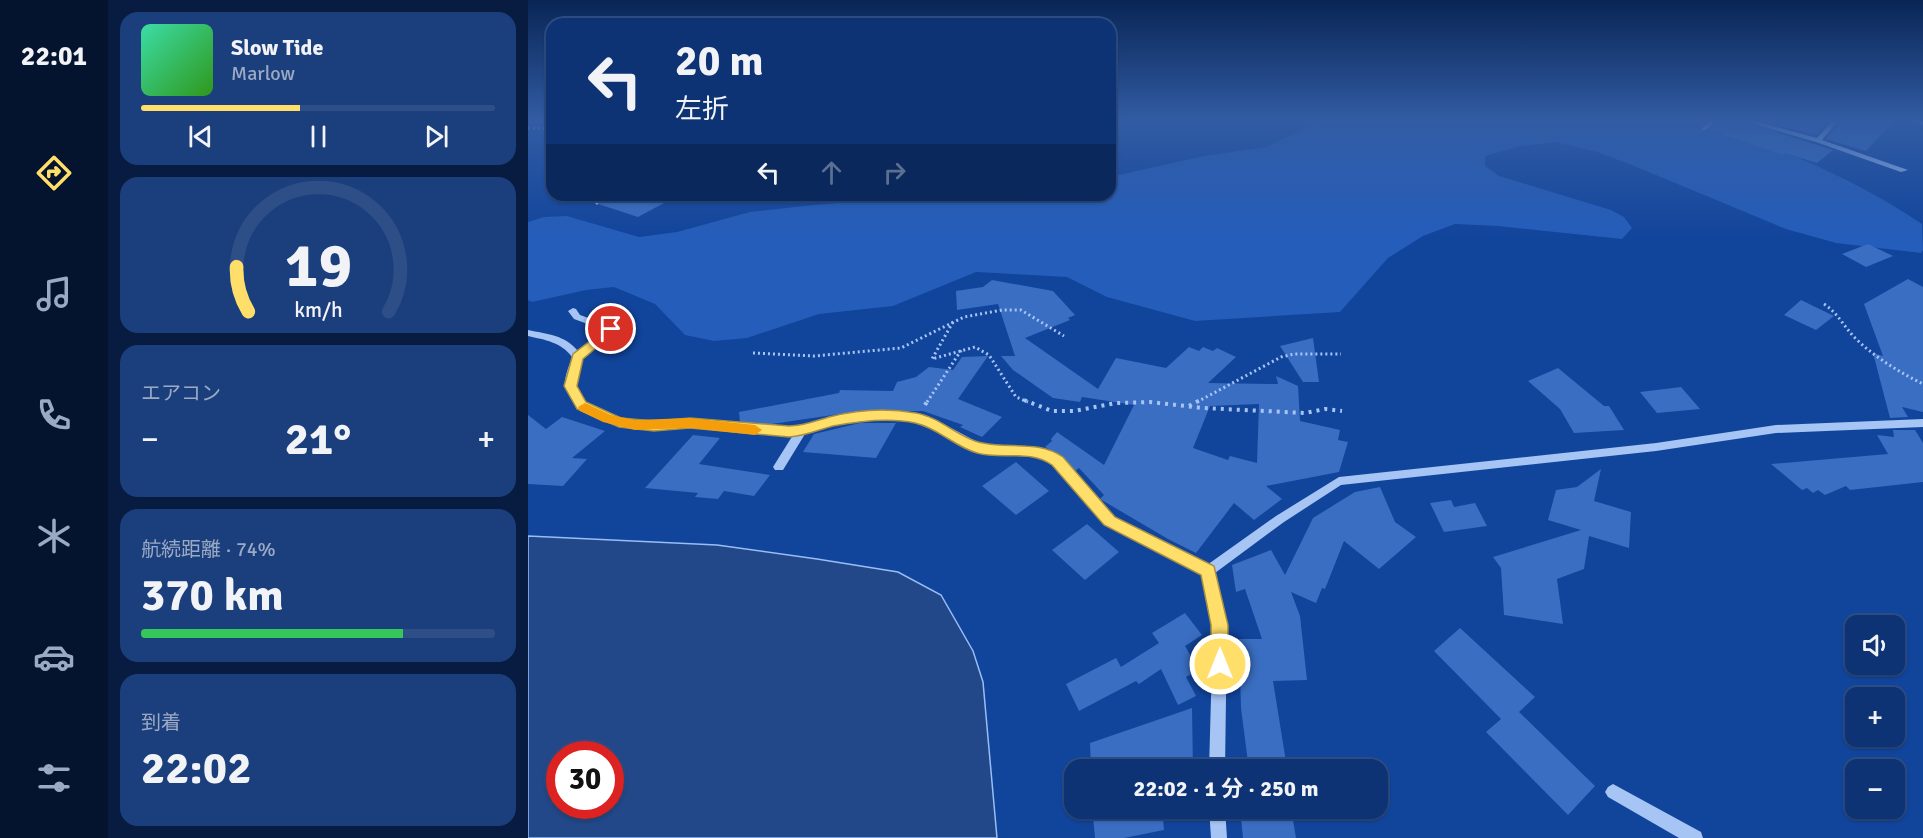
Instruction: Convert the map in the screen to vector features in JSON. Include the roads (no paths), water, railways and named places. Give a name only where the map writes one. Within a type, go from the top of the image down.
[{"type":"street","points":[[1872,159],[1904,170]]},
{"type":"street","points":[[573,311],[577,317],[611,329],[578,357],[570,386],[582,406],[608,419],[635,425],[690,423],[776,432],[801,431],[831,422],[860,417],[916,418],[934,424],[979,448],[1041,452],[1048,455],[1058,461],[1109,521],[1208,571]]},
{"type":"street","points":[[528,333],[563,341],[571,346],[578,357]]},
{"type":"street","points":[[1208,571],[1280,519],[1340,481],[1656,447],[1776,429],[1923,423]]},
{"type":"street","points":[[779,468],[801,431]]},
{"type":"street","points":[[1208,571],[1220,625],[1217,759]]},
{"type":"street","points":[[1613,792],[1695,838]]},
{"type":"street","points":[[1218,819],[1219,838]]}]
